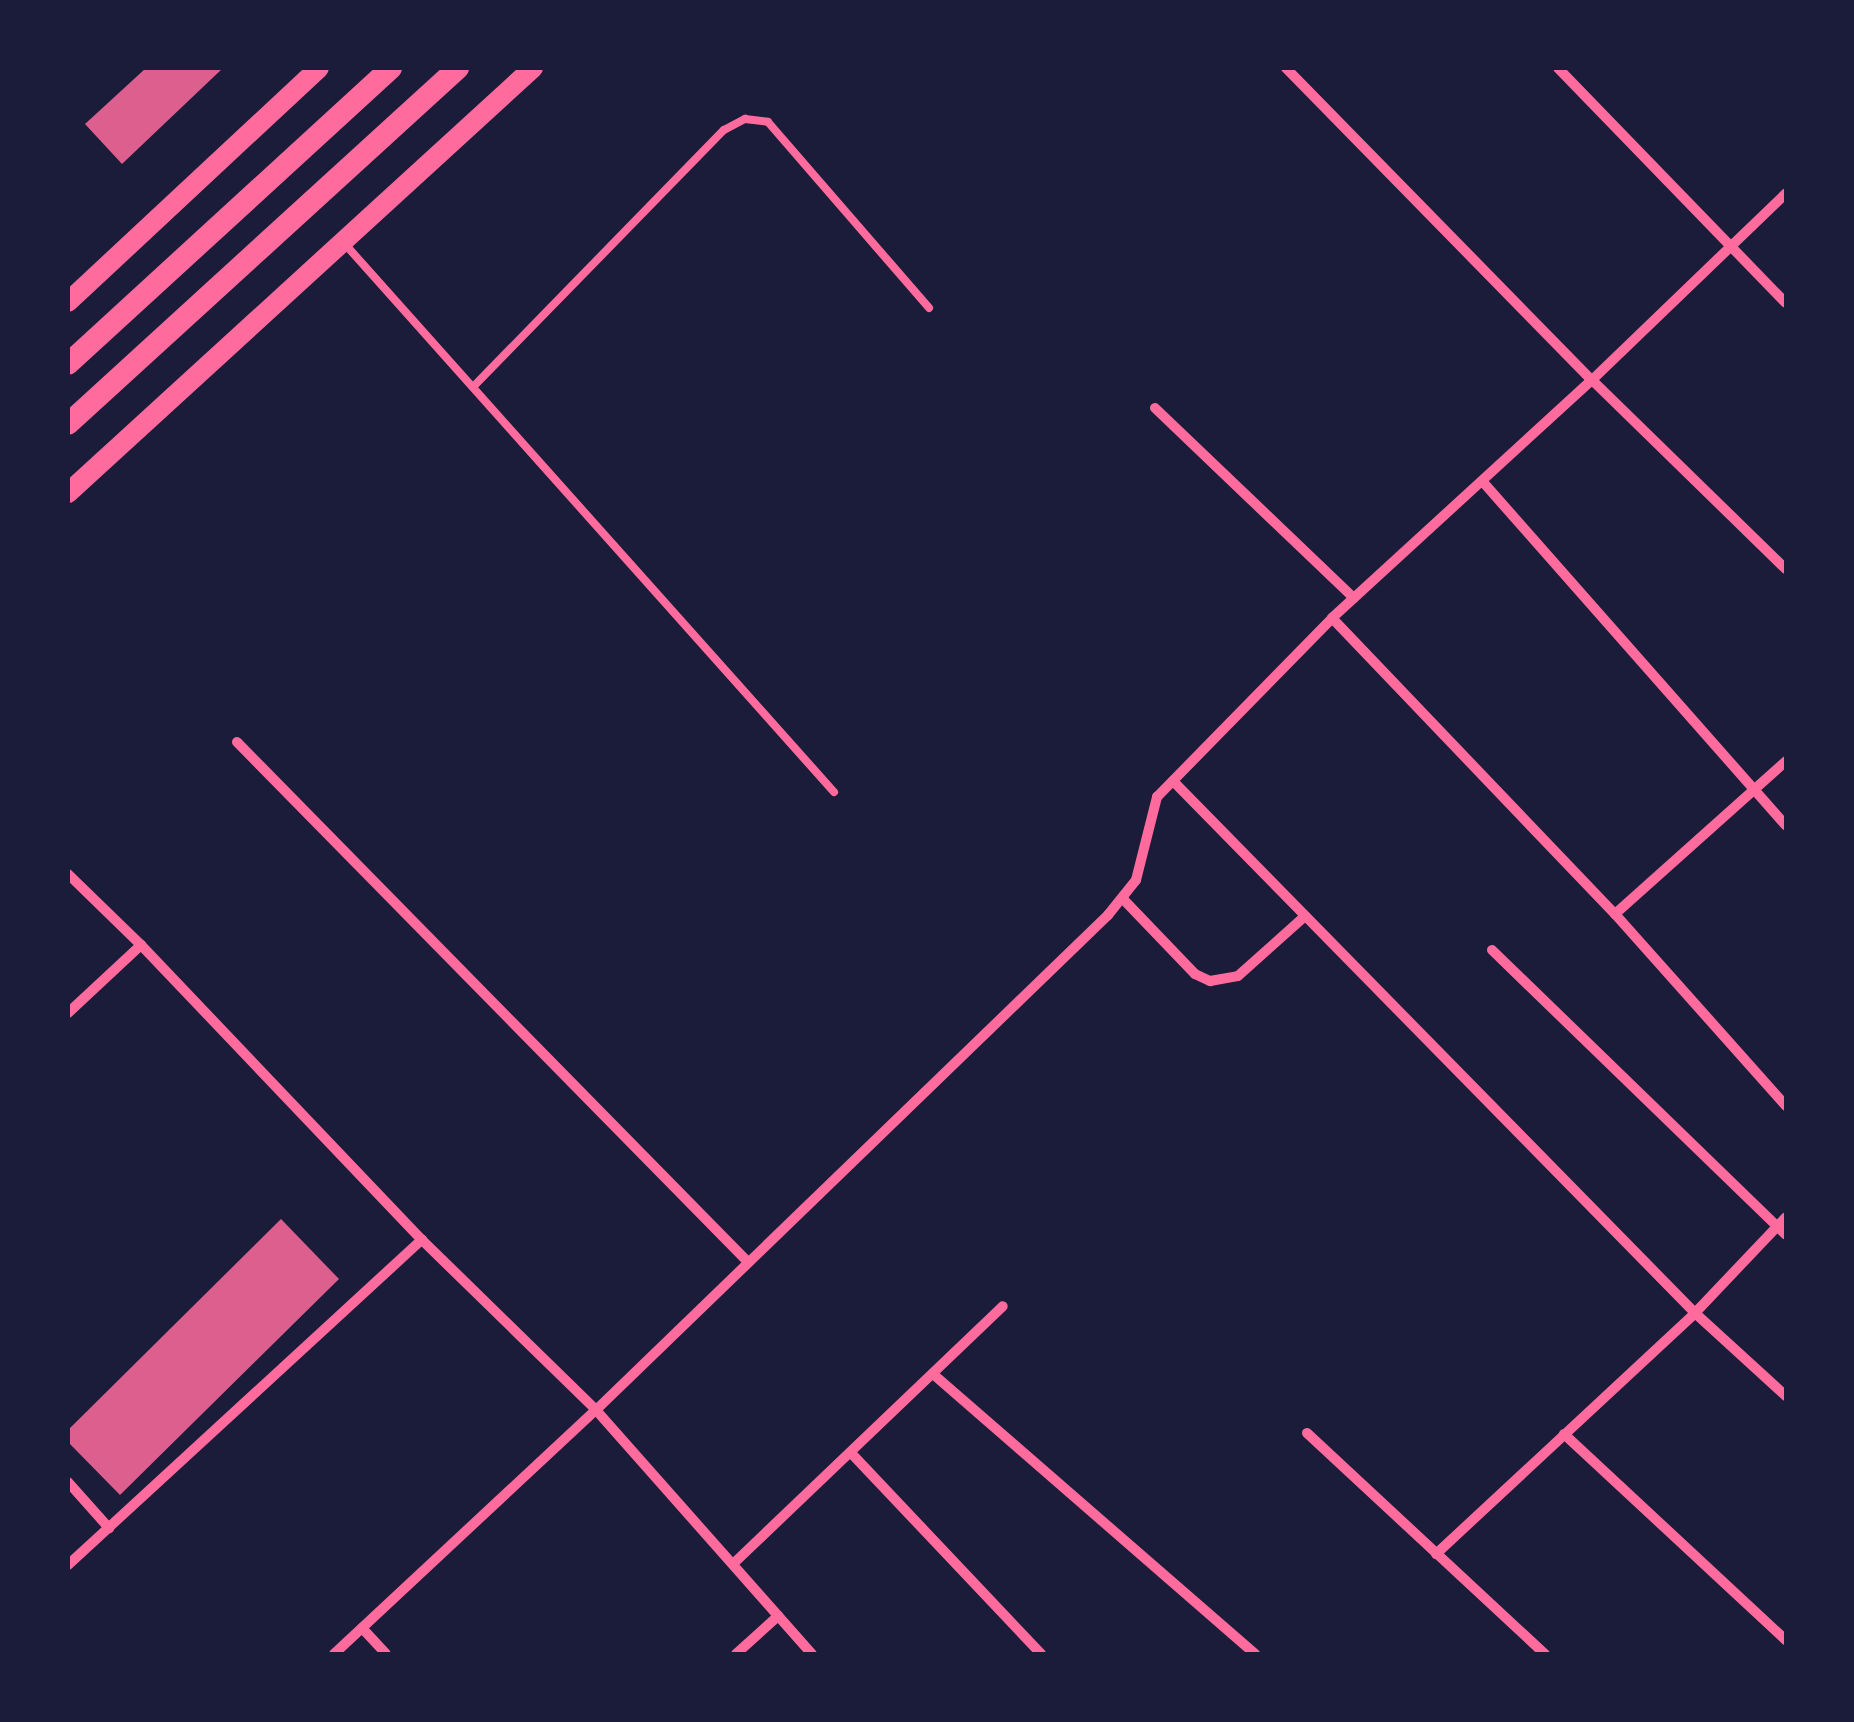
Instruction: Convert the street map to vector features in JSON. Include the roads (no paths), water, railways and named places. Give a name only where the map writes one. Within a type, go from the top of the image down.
[{"type":"main road","points":[[68,302],[318,68]]},
{"type":"main road","points":[[68,364],[391,68]]},
{"type":"main road","points":[[68,424],[458,68]]},
{"type":"main road","points":[[68,493],[533,68]]},
{"type":"street","points":[[1286,68],[1592,380],[1786,570]]},
{"type":"street","points":[[1558,68],[1786,304]]},
{"type":"street","points":[[334,1654],[596,1410],[1123,900],[1136,880],[1150,814],[1158,797],[1332,618],[1592,380],[1786,192]]},
{"type":"street","points":[[1155,408],[1354,598]]},
{"type":"street","points":[[1483,482],[1786,826]]},
{"type":"street","points":[[1332,618],[1615,914],[1786,1106]]},
{"type":"street","points":[[237,742],[748,1262]]},
{"type":"street","points":[[1615,914],[1786,761]]},
{"type":"street","points":[[1173,781],[1695,1313],[1786,1396]]},
{"type":"street","points":[[68,874],[141,945],[422,1240],[596,1410],[812,1654]]},
{"type":"street","points":[[1123,900],[1195,974],[1210,981],[1238,976],[1305,916]]},
{"type":"street","points":[[68,1014],[141,945]]},
{"type":"street","points":[[1492,950],[1786,1236]]},
{"type":"street","points":[[1436,1554],[1695,1313],[1786,1217]]},
{"type":"street","points":[[68,1565],[422,1240]]},
{"type":"street","points":[[733,1564],[1003,1306]]},
{"type":"street","points":[[933,1374],[1255,1654]]},
{"type":"street","points":[[1308,1433],[1545,1654]]},
{"type":"street","points":[[1564,1434],[1786,1640]]},
{"type":"street","points":[[852,1454],[1041,1654]]},
{"type":"street","points":[[68,1482],[109,1528]]},
{"type":"street","points":[[736,1654],[778,1616]]},
{"type":"street","points":[[362,1628],[386,1654]]},
{"type":"lane","points":[[473,387],[724,130],[744,119],[768,122],[929,308]]},
{"type":"lane","points":[[344,243],[834,792]]}]
